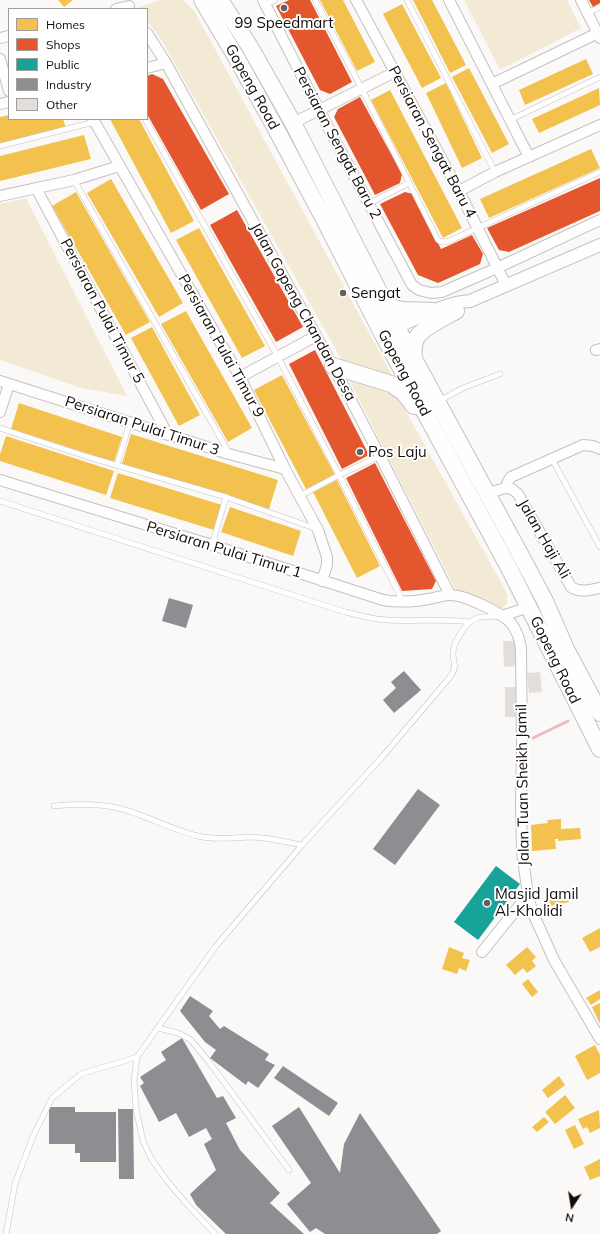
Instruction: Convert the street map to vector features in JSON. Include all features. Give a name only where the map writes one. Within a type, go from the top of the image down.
[{"type":"highway","name":"Gopeng Road","points":[[202,0],[236,57],[324,219],[384,337],[529,607],[600,749]]},
{"type":"highway","name":"Gopeng Road","points":[[220,0],[250,47],[292,123],[386,306],[397,332],[414,359],[519,552],[566,649],[600,713]]},
{"type":"highway","points":[[324,219],[343,246],[383,320],[397,332],[398,349],[426,402],[434,430]]},
{"type":"highway","points":[[386,306],[402,310],[433,311]]},
{"type":"highway","points":[[414,359],[413,348],[418,337],[425,329],[456,311]]},
{"type":"highway","points":[[333,366],[381,380],[398,388],[404,393],[426,423],[434,430]]},
{"type":"highway","points":[[519,552],[520,562],[533,592],[533,598],[529,607],[538,612],[548,624],[560,645],[566,649]]},
{"type":"street","points":[[449,0],[529,157]]},
{"type":"street","points":[[492,84],[599,36],[581,0]]},
{"type":"street","name":"Persiaran Sengat Baru 4","points":[[361,1],[395,72],[459,191],[506,285]]},
{"type":"street","name":"Persiaran Sengat Baru 2","points":[[264,2],[318,110],[412,285],[419,290],[431,293],[442,292],[498,268]]},
{"type":"street","points":[[119,8],[129,5]]},
{"type":"street","name":"Jalan Gopeng Chandan Desa","points":[[148,35],[166,63],[333,366],[450,595]]},
{"type":"street","points":[[0,59],[8,88]]},
{"type":"street","points":[[148,68],[166,63]]},
{"type":"street","points":[[292,123],[395,72]]},
{"type":"street","name":"Persiaran Pulai Timur 9","points":[[94,120],[240,377],[285,469],[318,530],[327,557],[322,580]]},
{"type":"street","points":[[459,191],[495,172],[600,126]]},
{"type":"street","points":[[0,196],[74,180],[119,166]]},
{"type":"street","name":"Persiaran Pulai Timur 5","points":[[36,188],[168,434]]},
{"type":"street","points":[[498,268],[600,220]]},
{"type":"street","points":[[397,332],[433,311],[462,301],[470,301],[600,245]]},
{"type":"street","points":[[397,332],[464,308],[470,301]]},
{"type":"street","points":[[240,377],[316,336]]},
{"type":"street","points":[[0,412],[4,382]]},
{"type":"street","name":"Persiaran Pulai Timur 3","points":[[4,382],[229,454],[285,469]]},
{"type":"street","points":[[506,488],[511,477],[583,445],[593,446],[600,449]]},
{"type":"street","name":"Persiaran Pulai Timur 1","points":[[0,480],[212,545],[383,600],[403,603],[450,595]]},
{"type":"street","name":"Jalan Haji Ali","points":[[487,493],[506,488],[512,489],[518,494],[571,587],[575,590],[582,591],[600,588]]},
{"type":"street","name":"Jalan Tuan Sheikh Jamil","points":[[450,595],[468,599],[485,606],[502,616],[510,623],[520,640],[522,648],[522,852],[528,895],[532,911],[554,960],[600,1039]]},
{"type":"street","points":[[502,616],[529,607]]},
{"type":"street","points":[[482,952],[528,895]]},
{"type":"lane","points":[[264,2],[275,0]]},
{"type":"lane","points":[[314,0],[362,89],[438,240],[441,242],[449,241],[600,172]]},
{"type":"lane","points":[[407,0],[495,172]]},
{"type":"lane","points":[[588,13],[600,7]]},
{"type":"lane","points":[[510,120],[600,77]]},
{"type":"lane","points":[[0,146],[94,120]]},
{"type":"lane","points":[[146,120],[278,357],[403,603]]},
{"type":"lane","points":[[74,180],[229,454]]},
{"type":"lane","points":[[368,204],[409,183]]},
{"type":"lane","points":[[437,402],[463,388],[500,374]]},
{"type":"lane","points":[[117,465],[130,422]]},
{"type":"lane","points":[[0,428],[85,456],[226,497],[318,530]]},
{"type":"lane","points":[[300,496],[339,475],[380,456]]},
{"type":"lane","points":[[552,459],[600,548]]},
{"type":"lane","points":[[212,545],[226,497]]},
{"type":"lane","points":[[0,501],[345,612],[386,620],[411,621],[453,619],[470,622]]},
{"type":"lane","points":[[215,1234],[168,1182],[152,1160],[143,1141],[136,1109],[134,1080],[137,1057],[216,946],[302,845],[383,756],[450,677],[454,671],[455,662],[453,652],[455,644],[464,628],[477,618],[502,616]]},
{"type":"lane","points":[[54,806],[96,804],[118,808],[187,833],[204,837],[256,837],[302,845]]},
{"type":"lane","points":[[158,1028],[178,1033],[191,1040],[209,1062],[288,1170]]},
{"type":"lane","points":[[6,1234],[15,1184],[33,1136],[52,1098],[81,1074],[137,1057]]},
{"type":"shaded area","points":[[161,0],[183,0],[195,12],[394,379],[344,364],[162,41],[148,22],[148,8],[136,8]]},
{"type":"shaded area","points":[[464,0],[567,0],[581,28],[500,70]]},
{"type":"shaded area","points":[[26,198],[127,396],[81,388],[0,360],[0,204]]},
{"type":"shaded area","points":[[347,376],[398,397],[507,593],[507,604],[500,610],[477,596],[455,589]]},
{"type":"building: Homes","points":[[58,0],[73,0],[64,7]]},
{"type":"building: Homes","points":[[320,0],[343,0],[375,62],[357,71]]},
{"type":"building: Homes","points":[[413,0],[432,0],[466,65],[450,73]]},
{"type":"building: Homes","points":[[402,4],[441,78],[422,88],[383,14]]},
{"type":"building: Homes","points":[[586,59],[593,74],[525,105],[519,90]]},
{"type":"building: Homes","points":[[469,68],[509,144],[492,153],[452,77]]},
{"type":"building: Homes","points":[[446,83],[482,158],[462,168],[426,93]]},
{"type":"building: Homes","points":[[599,88],[600,105],[539,133],[532,119]]},
{"type":"building: Homes","points":[[390,90],[462,228],[443,238],[371,100]]},
{"type":"building: Homes","points":[[8,115],[8,120],[63,120],[66,128],[0,144],[0,117]]},
{"type":"building: Homes","points":[[111,120],[140,120],[194,221],[171,233]]},
{"type":"building: Homes","points":[[84,135],[91,159],[0,181],[0,156]]},
{"type":"building: Homes","points":[[591,149],[600,168],[489,218],[480,199]]},
{"type":"building: Homes","points":[[111,179],[183,303],[159,317],[87,193]]},
{"type":"building: Homes","points":[[76,192],[150,322],[126,335],[52,206]]},
{"type":"building: Homes","points":[[199,228],[265,346],[242,358],[176,240]]},
{"type":"building: Homes","points":[[186,311],[252,428],[228,442],[161,324]]},
{"type":"building: Homes","points":[[152,327],[200,415],[179,426],[131,338]]},
{"type":"building: Homes","points":[[282,375],[335,475],[306,489],[254,390]]},
{"type":"building: Homes","points":[[19,403],[122,437],[114,462],[11,429]]},
{"type":"building: Homes","points":[[131,434],[278,480],[269,509],[122,464]]},
{"type":"building: Homes","points":[[6,436],[114,471],[106,495],[0,461],[0,454]]},
{"type":"building: Homes","points":[[118,473],[222,505],[214,530],[110,498]]},
{"type":"building: Homes","points":[[337,480],[380,566],[357,578],[313,492]]},
{"type":"building: Homes","points":[[230,507],[301,531],[293,556],[221,532]]},
{"type":"building: Homes","points":[[561,819],[561,829],[580,828],[581,839],[558,841],[558,839],[555,839],[556,849],[532,851],[531,825],[548,823],[547,820]]},
{"type":"building: Homes","points":[[566,889],[569,902],[550,906],[547,892]]},
{"type":"building: Homes","points":[[600,928],[600,947],[590,952],[582,938]]},
{"type":"building: Homes","points":[[449,947],[464,953],[462,958],[470,960],[466,971],[459,968],[457,974],[442,969]]},
{"type":"building: Homes","points":[[527,947],[536,957],[532,961],[536,966],[527,973],[523,968],[515,975],[506,965]]},
{"type":"building: Homes","points":[[528,979],[538,992],[532,997],[522,984]]},
{"type":"building: Homes","points":[[600,990],[600,999],[591,1005],[586,998]]},
{"type":"building: Homes","points":[[600,1003],[600,1024],[592,1007]]},
{"type":"building: Homes","points":[[595,1045],[600,1055],[600,1073],[587,1080],[575,1056]]},
{"type":"building: Homes","points":[[559,1076],[565,1085],[548,1098],[542,1090]]},
{"type":"building: Homes","points":[[565,1095],[575,1108],[555,1124],[545,1112]]},
{"type":"building: Homes","points":[[599,1110],[600,1128],[590,1133],[587,1127],[583,1129],[578,1119]]},
{"type":"building: Homes","points":[[544,1117],[549,1122],[537,1132],[532,1127]]},
{"type":"building: Homes","points":[[575,1125],[584,1144],[574,1149],[565,1130]]},
{"type":"building: Homes","points":[[600,1159],[600,1176],[590,1180],[584,1167]]},
{"type":"building: Shops","points":[[289,0],[310,0],[352,82],[330,94],[320,90],[276,6]]},
{"type":"building: Shops","points":[[589,0],[600,0],[600,3],[593,7]]},
{"type":"building: Shops","points":[[152,74],[163,79],[229,194],[201,210],[148,116],[148,76]]},
{"type":"building: Shops","points":[[360,97],[402,174],[400,183],[375,195],[334,117],[338,109]]},
{"type":"building: Shops","points":[[600,178],[600,211],[509,252],[499,250],[487,228]]},
{"type":"building: Shops","points":[[405,192],[413,194],[441,249],[472,235],[483,254],[480,264],[438,283],[418,275],[380,204]]},
{"type":"building: Shops","points":[[237,210],[303,327],[276,342],[210,225]]},
{"type":"building: Shops","points":[[315,350],[369,455],[342,469],[289,364]]},
{"type":"building: Shops","points":[[375,463],[436,581],[432,589],[402,591],[346,478]]},
{"type":"building: Public","name":"Masjid Jamil Al-Kholidi","points":[[496,866],[520,884],[478,940],[454,922]]},
{"type":"building: Industry","points":[[169,598],[193,605],[186,628],[162,621]]},
{"type":"building: Industry","points":[[404,671],[421,690],[394,713],[383,700],[396,688],[391,682]]},
{"type":"building: Industry","points":[[418,789],[440,805],[395,865],[373,849]]},
{"type":"building: Industry","points":[[190,996],[213,1011],[209,1016],[220,1029],[224,1026],[269,1054],[265,1060],[275,1065],[258,1088],[248,1081],[246,1085],[210,1058],[216,1050],[205,1042],[180,1011]]},
{"type":"building: Industry","points":[[182,1038],[217,1098],[223,1096],[236,1118],[226,1123],[240,1150],[280,1193],[270,1203],[304,1234],[226,1234],[196,1205],[190,1194],[216,1170],[204,1144],[212,1139],[206,1128],[189,1137],[176,1113],[159,1122],[140,1086],[144,1083],[140,1077],[166,1060],[161,1052]]},
{"type":"building: Industry","points":[[283,1066],[338,1103],[329,1116],[274,1078]]},
{"type":"building: Industry","points":[[49,1107],[75,1107],[75,1112],[116,1112],[116,1162],[80,1162],[80,1153],[75,1153],[75,1144],[49,1144]]},
{"type":"building: Industry","points":[[299,1107],[340,1173],[344,1144],[360,1113],[441,1231],[437,1234],[325,1234],[316,1228],[310,1232],[287,1204],[311,1183],[272,1126]]},
{"type":"building: Industry","points":[[118,1109],[133,1109],[134,1179],[119,1179]]},
{"type":"building: Other","points":[[503,641],[515,641],[516,666],[504,667]]},
{"type":"building: Other","points":[[540,672],[542,692],[529,693],[527,673]]},
{"type":"building: Other","points":[[505,687],[516,687],[516,717],[505,717]]},
{"type":"waterway","points":[[533,738],[568,721]]},
{"type":"place","name":"99 Speedmart","points":[[284,8]]},
{"type":"place","name":"Sengat","points":[[343,293]]},
{"type":"place","name":"Pos Laju","points":[[360,452]]},
{"type":"place","name":"Masjid Jamil Al-Kholidi","points":[[487,903]]}]
